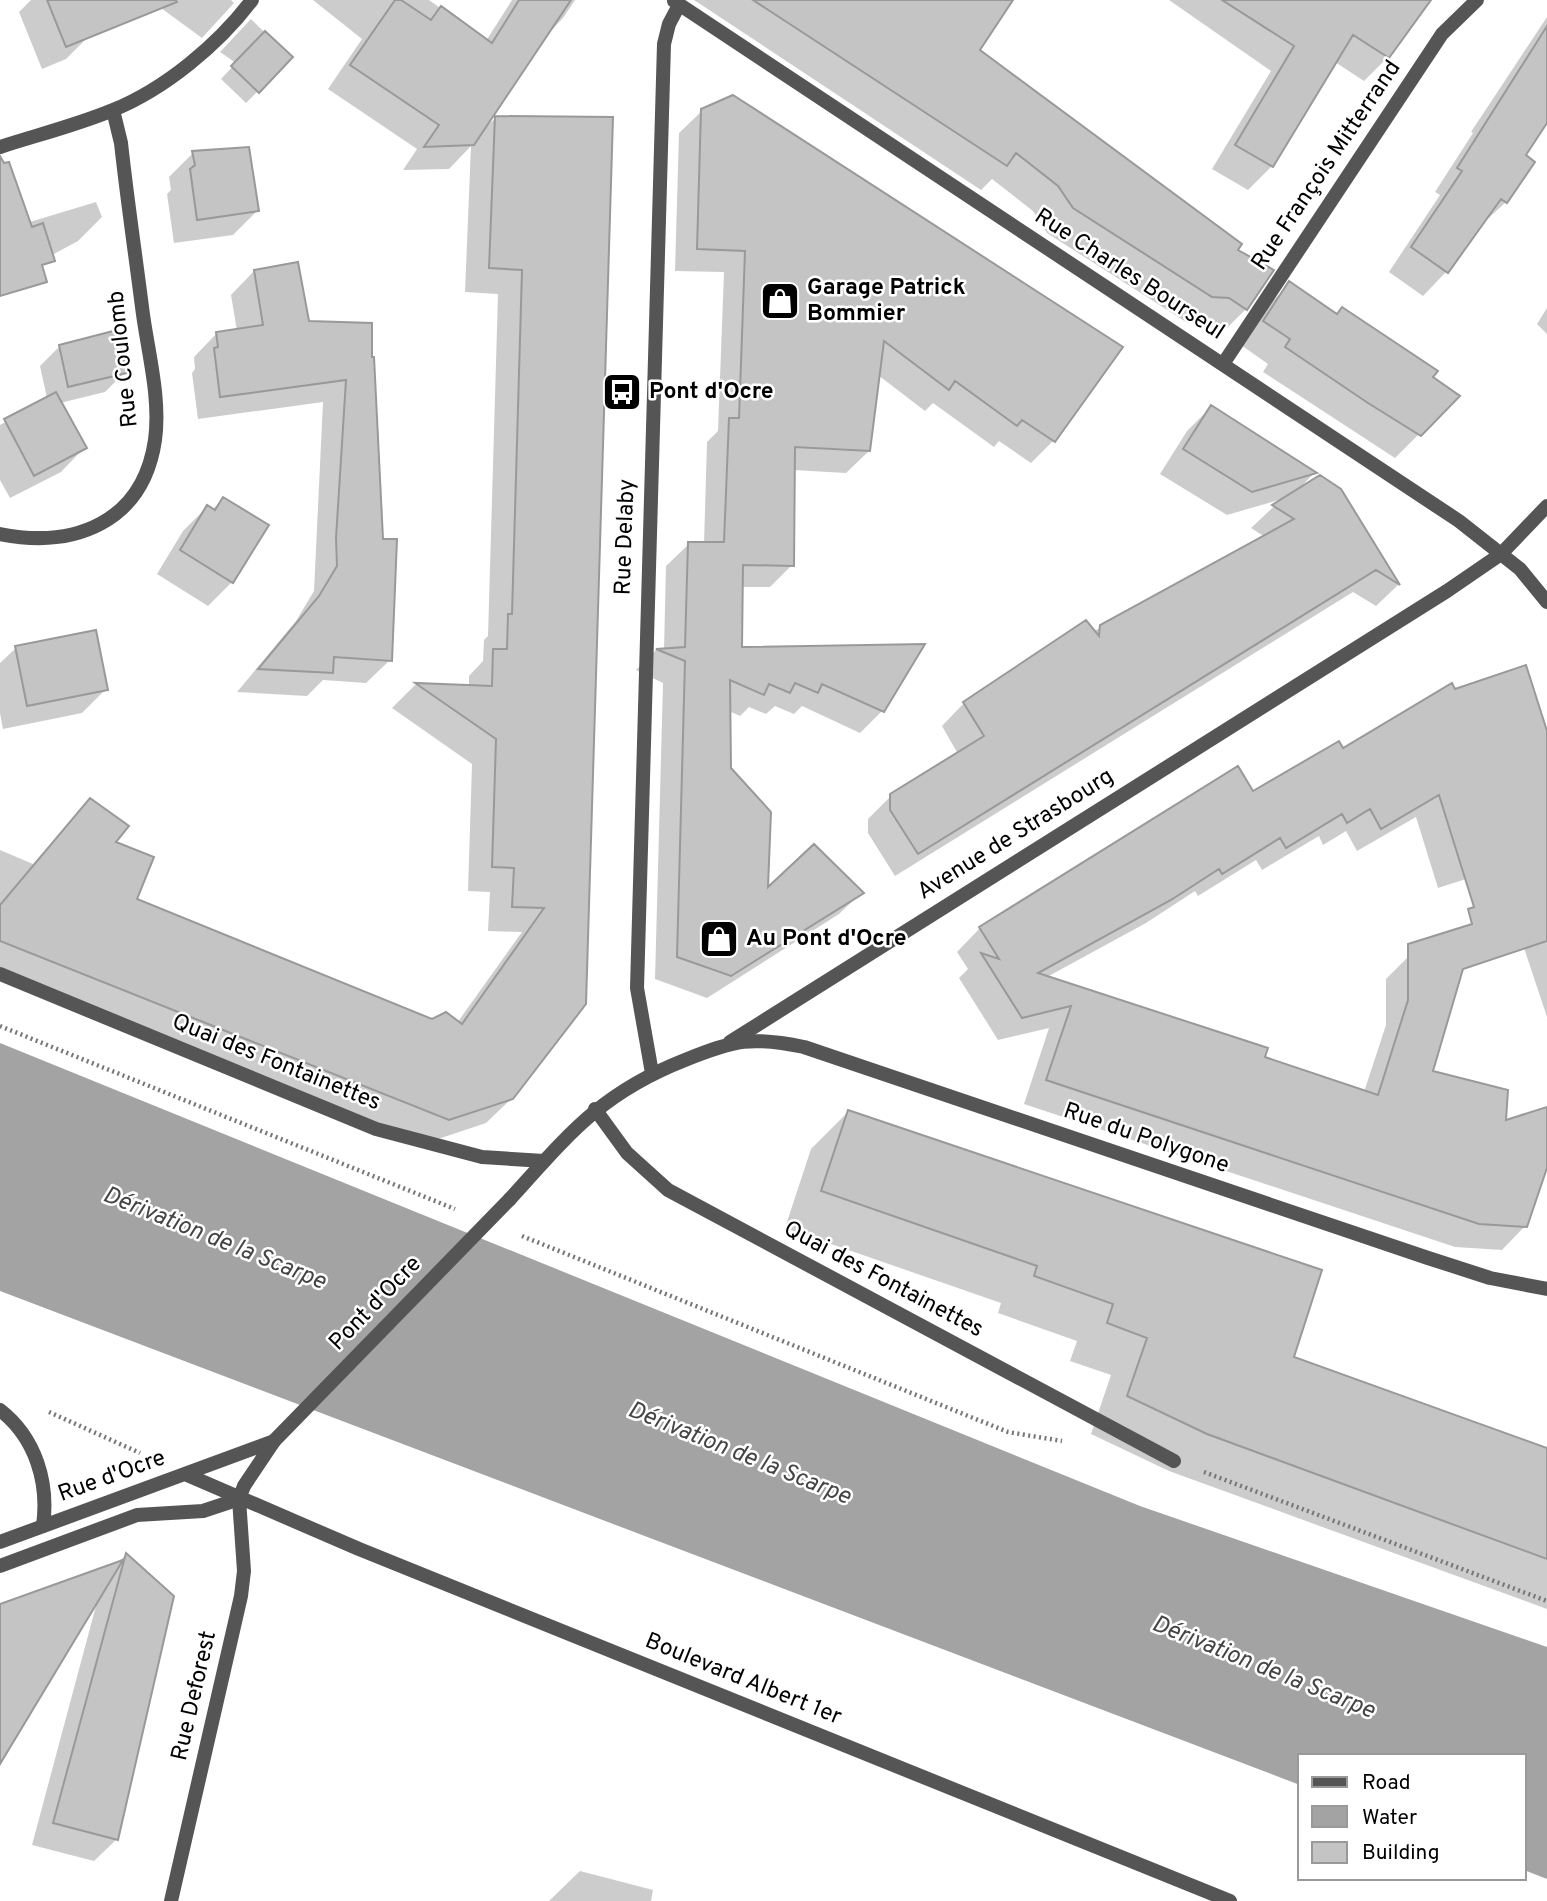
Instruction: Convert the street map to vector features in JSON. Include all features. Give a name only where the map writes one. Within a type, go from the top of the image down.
[{"type":"street","points":[[0,148],[113,110],[136,99],[185,65],[227,29],[252,0]]},
{"type":"street","name":"Rue François Mitterrand","points":[[1223,364],[1442,34],[1477,0]]},
{"type":"street","name":"Rue Charles Bourseul","points":[[676,3],[1459,521],[1502,554],[1533,583],[1547,602]]},
{"type":"street","name":"Rue Delaby","points":[[652,1073],[640,1015],[637,974],[664,44],[676,3]]},
{"type":"street","name":"Rue Coulomb","points":[[0,534],[46,539],[93,528],[131,501],[149,464],[156,412],[121,143],[113,110]]},
{"type":"street","name":"Avenue de Strasbourg","points":[[510,1199],[594,1109],[652,1073],[730,1042],[1502,554],[1547,506]]},
{"type":"street","name":"Quai des Fontainettes","points":[[0,974],[376,1129],[482,1157],[544,1161]]},
{"type":"street","name":"Rue du Polygone","points":[[730,1042],[759,1039],[804,1047],[1427,1258],[1490,1278],[1547,1289]]},
{"type":"street","name":"Quai des Fontainettes","points":[[594,1109],[627,1153],[668,1190],[1174,1461]]},
{"type":"street","name":"Pont d'Ocre","points":[[239,1499],[249,1478],[274,1441],[510,1199]]},
{"type":"street","points":[[0,1410],[20,1429],[37,1463],[45,1496],[43,1526]]},
{"type":"street","points":[[185,1474],[274,1441]]},
{"type":"street","name":"Rue d'Ocre","points":[[0,1542],[185,1474],[239,1499]]},
{"type":"street","name":"Rue d'Ocre","points":[[0,1566],[138,1515],[203,1511],[239,1499]]},
{"type":"street","name":"Rue Deforest","points":[[171,1901],[241,1596],[244,1571],[239,1499]]},
{"type":"street","name":"Boulevard Albert 1er","points":[[239,1499],[1230,1901]]},
{"type":"path","points":[[0,1026],[466,1213]]},
{"type":"path","points":[[517,1234],[543,1244]]},
{"type":"path","points":[[43,1410],[185,1474]]},
{"type":"water","name":"Dérivation de la Scarpe","points":[[0,1043],[1140,1506],[1547,1647],[1547,1879],[1526,1871],[1526,1754],[1298,1754],[1298,1784],[0,1291]]},
{"type":"building","points":[[47,0],[176,0],[177,2],[66,47]]},
{"type":"building","points":[[395,0],[401,0],[431,20],[441,6],[492,43],[519,0],[571,0],[474,145],[424,147],[439,125],[350,65]]},
{"type":"building","points":[[753,0],[1013,0],[980,50],[1242,244],[1238,250],[1274,270],[1247,310],[1229,298],[1212,297],[1073,208],[1058,186],[1016,153],[1007,166]]},
{"type":"building","points":[[1222,0],[1431,0],[1389,58],[1353,35],[1273,167],[1235,145],[1294,46]]},
{"type":"building","points":[[1547,26],[1547,123],[1526,155],[1535,162],[1507,203],[1501,199],[1448,273],[1411,247],[1462,171],[1457,168]]},
{"type":"building","points":[[265,31],[293,57],[259,93],[231,66]]},
{"type":"building","points":[[733,95],[1123,347],[1055,442],[1022,420],[1017,426],[955,381],[949,390],[884,341],[870,451],[795,447],[794,566],[743,565],[742,647],[925,644],[884,712],[822,684],[818,693],[795,683],[790,693],[769,684],[764,695],[730,680],[731,768],[771,812],[768,887],[814,844],[864,893],[731,976],[677,957],[685,661],[656,649],[685,647],[688,542],[724,542],[729,418],[739,418],[745,251],[697,249],[701,109]]},
{"type":"building","points":[[495,116],[613,117],[586,1004],[513,1099],[449,1120],[0,941],[0,905],[90,798],[129,826],[116,842],[154,857],[137,899],[432,1019],[446,1012],[462,1024],[544,908],[512,907],[514,868],[492,867],[496,739],[415,683],[492,686],[493,649],[507,649],[508,614],[512,614],[522,270],[489,268]]},
{"type":"building","points":[[249,147],[259,211],[197,220],[190,169],[195,165],[192,151]]},
{"type":"building","points":[[0,156],[4,163],[9,162],[32,227],[43,223],[55,261],[42,265],[47,282],[0,296]]},
{"type":"building","points":[[298,262],[309,321],[372,323],[383,539],[397,539],[392,661],[334,657],[333,673],[258,669],[319,596],[337,566],[336,538],[346,380],[220,397],[214,348],[218,347],[216,332],[263,325],[254,270]]},
{"type":"building","points":[[1289,281],[1337,314],[1342,307],[1438,371],[1433,377],[1460,396],[1421,436],[1368,403],[1285,347],[1290,339],[1263,321]]},
{"type":"building","points":[[117,330],[127,373],[68,387],[59,345]]},
{"type":"building","points":[[56,392],[87,448],[34,476],[4,419]]},
{"type":"building","points":[[1211,405],[1317,473],[1252,492],[1183,449]]},
{"type":"building","points":[[1320,475],[1341,489],[1400,585],[1376,570],[918,854],[890,810],[890,794],[984,736],[963,702],[1086,620],[1099,636],[1100,625],[1294,519],[1272,505]]},
{"type":"building","points":[[223,497],[269,525],[233,583],[180,550],[207,505],[215,510]]},
{"type":"building","points":[[96,630],[108,690],[27,706],[15,646]]},
{"type":"building","points":[[1526,665],[1547,731],[1547,941],[1463,969],[1433,1071],[1508,1090],[1506,1120],[1547,1107],[1547,1168],[1527,1227],[1479,1224],[1046,1080],[1071,1006],[1022,1018],[981,953],[999,959],[979,927],[1238,766],[1253,791],[1339,741],[1343,748],[1452,683],[1455,689]],"holes":[[[1439,795],[1474,907],[1468,909],[1472,924],[1408,944],[1408,1000],[1378,1095],[1265,1057],[1268,1048],[1038,973],[1171,900],[1219,869],[1222,874],[1280,838],[1286,848],[1342,814],[1347,823],[1370,809],[1381,829]]]},
{"type":"building","points":[[848,1110],[1322,1270],[1294,1357],[1547,1448],[1547,1559],[1207,1434],[1127,1396],[1147,1338],[1107,1323],[1113,1304],[1034,1276],[1037,1266],[821,1191]]},
{"type":"building","points":[[126,1553],[174,1596],[118,1840],[53,1823]]},
{"type":"building","points":[[123,1560],[0,1764],[0,1604]]},
{"type":"place","name":"Garage Patrick Bommier","points":[[780,301]]},
{"type":"place","name":"Pont d'Ocre","points":[[622,392]]},
{"type":"place","name":"Au Pont d'Ocre","points":[[719,939]]}]
